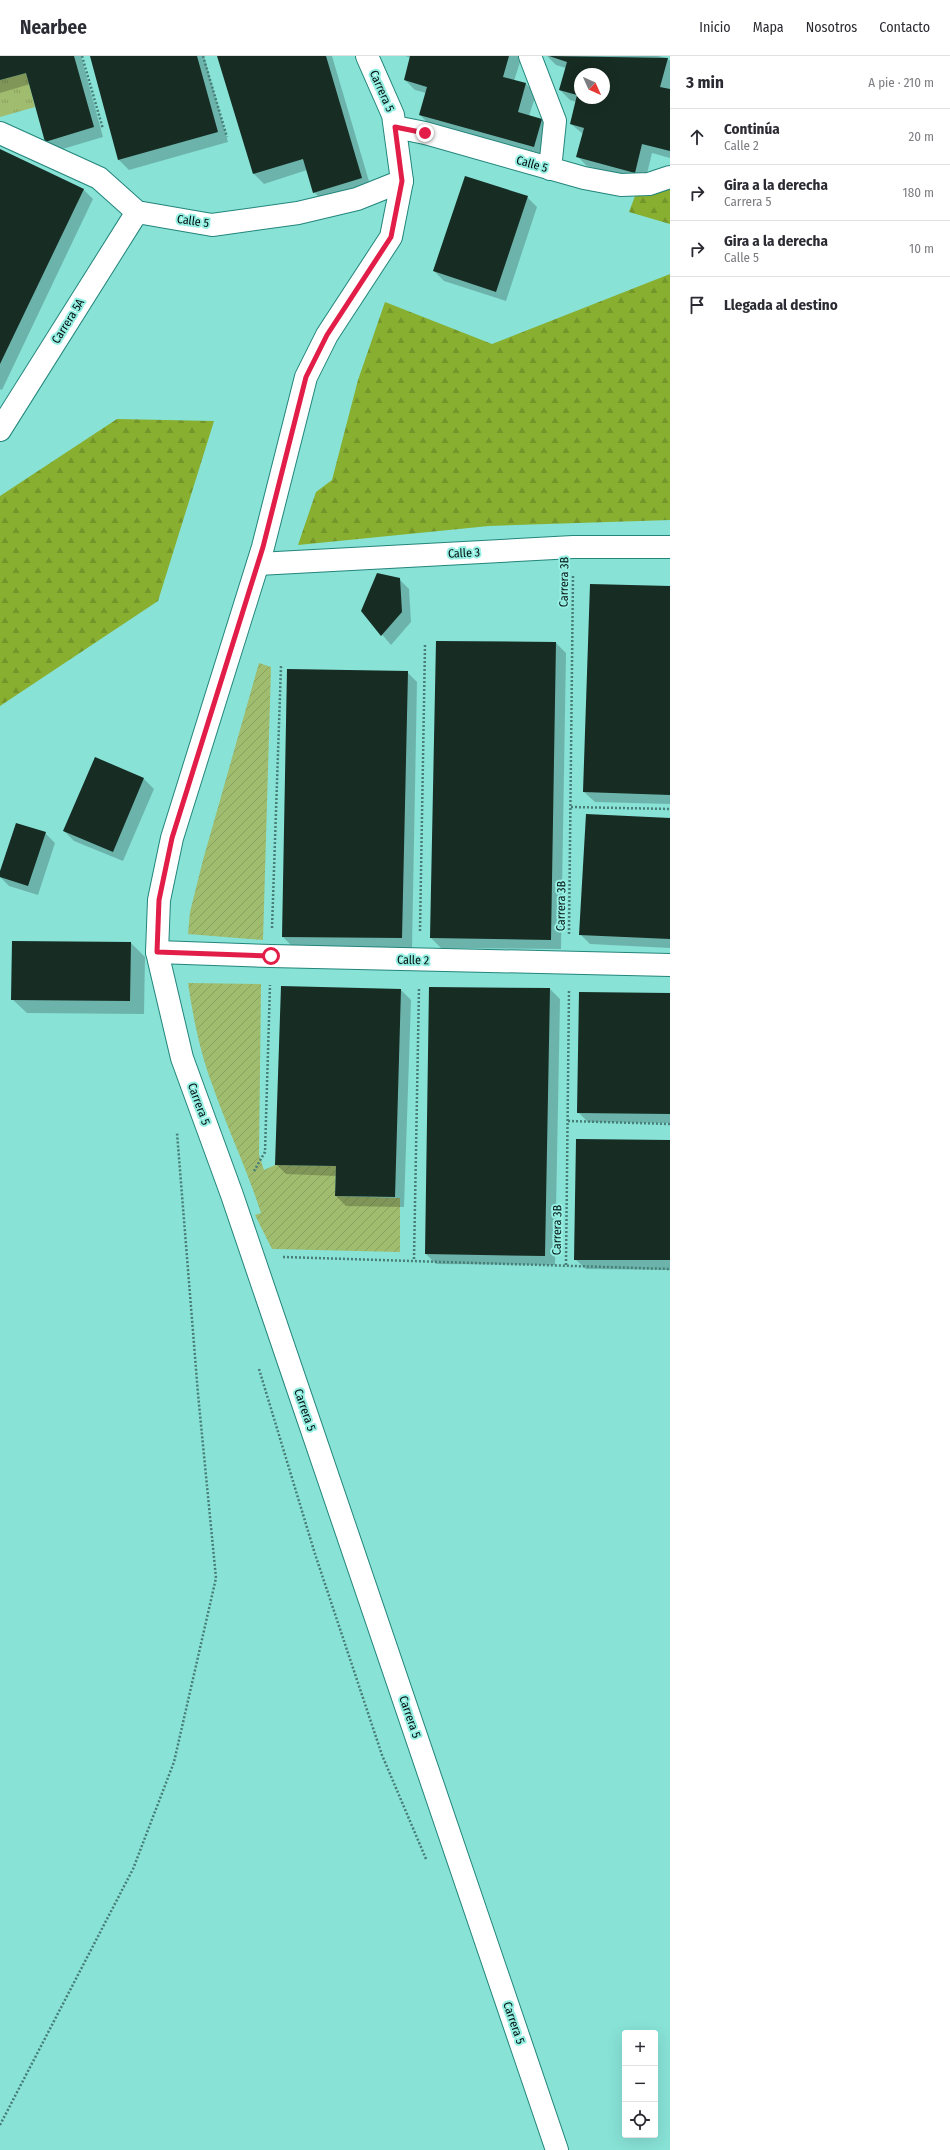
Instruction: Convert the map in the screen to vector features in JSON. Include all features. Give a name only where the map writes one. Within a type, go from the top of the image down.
[{"type":"street","name":"Carrera 5","points":[[367,56],[394,115],[402,181],[391,237],[327,335],[306,377],[260,556],[172,838],[159,900],[157,952],[182,1058],[253,1256],[557,2150]]},
{"type":"street","points":[[530,56],[555,121],[550,169]]},
{"type":"street","name":"Calle 5","points":[[395,127],[425,133],[550,169],[621,185],[649,184],[670,177]]},
{"type":"street","points":[[0,133],[99,178],[137,212]]},
{"type":"street","name":"Calle 5","points":[[137,212],[212,225],[298,213],[356,199],[402,181]]},
{"type":"street","name":"Carrera 5A","points":[[0,430],[137,212]]},
{"type":"street","name":"Calle 3","points":[[260,556],[573,547],[670,547]]},
{"type":"street","name":"Calle 2","points":[[157,952],[670,965]]},
{"type":"path","points":[[82,56],[103,129]]},
{"type":"path","points":[[203,56],[227,137]]},
{"type":"path","name":"Carrera 3B","points":[[566,1265],[573,547]]},
{"type":"path","points":[[571,807],[670,809]]},
{"type":"path","points":[[568,1121],[670,1124]]},
{"type":"path","points":[[0,2125],[133,1869],[174,1762],[216,1578],[198,1394],[178,1129],[181,1137]]},
{"type":"path","points":[[253,1256],[670,1269]]},
{"type":"path","points":[[257,1364],[315,1554],[382,1755],[427,1863]]},
{"type":"green space","points":[[26,73],[35,107],[0,117],[0,80]]},
{"type":"green space","points":[[670,189],[670,224],[629,212],[635,196]]},
{"type":"green space","points":[[670,274],[670,520],[489,526],[298,545],[316,492],[332,480],[358,380],[385,302],[492,344]]},
{"type":"green space","points":[[117,419],[214,421],[158,601],[0,706],[0,496]]},
{"type":"green space","points":[[259,663],[271,667],[263,940],[188,934],[190,912],[203,860]]},
{"type":"green space","points":[[188,983],[261,984],[259,1155],[264,1170],[275,1165],[336,1166],[335,1196],[400,1198],[400,1252],[272,1249],[255,1215],[261,1213],[250,1180],[224,1117],[204,1060],[197,1034]]},
{"type":"building","points":[[0,56],[74,56],[94,127],[45,142],[26,73],[0,80]]},
{"type":"building","points":[[90,56],[197,56],[218,132],[118,160]]},
{"type":"building","points":[[217,56],[326,56],[362,178],[313,193],[303,159],[253,174]]},
{"type":"building","points":[[410,56],[509,56],[503,77],[526,83],[518,112],[542,119],[534,147],[419,115],[427,87],[404,80]]},
{"type":"building","points":[[549,56],[668,58],[660,87],[670,89],[670,151],[642,144],[635,173],[576,157],[584,128],[570,124],[575,104],[610,104],[610,68],[574,68],[574,94],[559,90],[567,62]]},
{"type":"building","points":[[0,149],[84,189],[0,364]]},
{"type":"building","points":[[465,176],[528,196],[496,292],[433,271]]},
{"type":"building","points":[[377,573],[400,578],[402,612],[381,636],[361,611]]},
{"type":"building","points":[[590,584],[670,586],[670,795],[583,792]]},
{"type":"building","points":[[436,641],[556,642],[551,940],[430,938]]},
{"type":"building","points":[[287,669],[408,671],[402,938],[282,937]]},
{"type":"building","points":[[95,757],[144,778],[113,852],[63,831]]},
{"type":"building","points":[[586,814],[670,818],[670,939],[579,935]]},
{"type":"building","points":[[16,823],[46,832],[28,886],[0,877],[0,871]]},
{"type":"building","points":[[12,941],[131,942],[130,1001],[11,1000]]},
{"type":"building","points":[[281,986],[401,989],[395,1197],[335,1196],[336,1166],[275,1165]]},
{"type":"building","points":[[429,987],[550,988],[545,1256],[425,1254]]},
{"type":"building","points":[[579,992],[670,993],[670,1114],[577,1113]]},
{"type":"building","points":[[576,1139],[670,1140],[670,1260],[574,1260]]},
{"type":"route","points":[[271,956],[157,952],[159,900],[172,838],[217,700],[263,547],[306,377],[327,335],[391,237],[402,181],[395,127],[425,133]]}]
